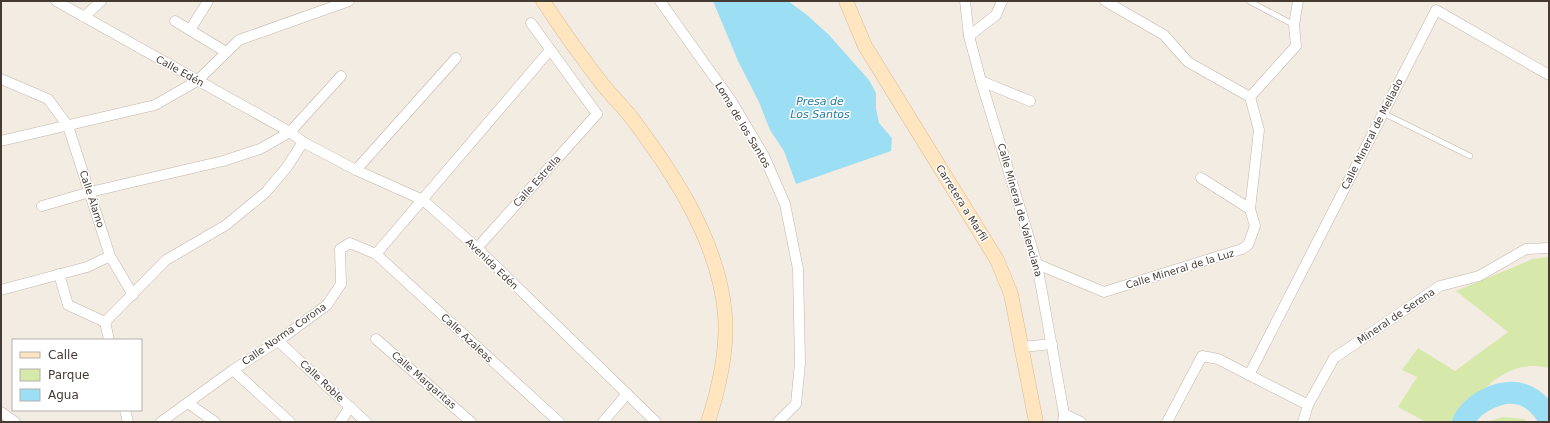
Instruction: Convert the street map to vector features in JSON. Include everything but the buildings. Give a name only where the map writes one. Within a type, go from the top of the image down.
[{"type":"street","name":"Calle Edén","points":[[56,1],[290,132],[303,142]]},
{"type":"street","points":[[84,17],[101,1]]},
{"type":"street","points":[[190,30],[208,1]]},
{"type":"street","points":[[1,141],[50,128],[68,126],[155,105],[197,81],[239,40],[349,1]]},
{"type":"street","points":[[543,1],[604,87],[630,116],[662,162],[692,212],[707,244],[718,277],[725,315],[724,354],[714,404],[708,422]]},
{"type":"street","name":"Loma de los Santos","points":[[660,1],[732,102],[764,156],[785,204],[798,269],[800,363],[796,404],[779,422]]},
{"type":"street","name":"Carretera a Marfil","points":[[846,1],[865,46],[997,260],[1011,294],[1036,422]]},
{"type":"street","name":"Calle Mineral de Valenciana","points":[[965,1],[969,36],[981,81],[1037,264],[1064,418]]},
{"type":"street","points":[[969,36],[996,15],[1002,1]]},
{"type":"street","points":[[1105,1],[1164,35],[1188,62],[1250,97],[1296,46],[1294,25],[1298,1]]},
{"type":"street","name":"Calle Mineral de Mellado","points":[[1249,375],[1436,10],[1549,76]]},
{"type":"street","points":[[175,21],[226,52]]},
{"type":"street","points":[[376,254],[550,50],[531,23]]},
{"type":"street","name":"Calle Estrella","points":[[477,248],[597,114],[550,50]]},
{"type":"street","points":[[356,170],[456,58]]},
{"type":"street","points":[[42,206],[90,192],[223,161],[260,149],[290,132],[341,76]]},
{"type":"street","name":"Calle Álamo","points":[[1,79],[48,99],[68,126],[110,256],[133,295]]},
{"type":"street","points":[[981,81],[1030,101]]},
{"type":"street","name":"Calle Mineral de la Luz","points":[[1037,264],[1104,292],[1242,249],[1248,245],[1255,226],[1250,209],[1259,130],[1250,97]]},
{"type":"street","points":[[105,322],[166,260],[226,225],[266,192],[287,167],[303,142]]},
{"type":"street","name":"Avenida Edén","points":[[303,142],[356,170],[423,200],[477,248],[656,422]]},
{"type":"street","points":[[1201,178],[1250,209]]},
{"type":"street","name":"Calle Norma Corona","points":[[161,422],[327,305],[341,284],[340,249],[350,243],[376,254]]},
{"type":"street","name":"Mineral de Serena","points":[[1304,422],[1308,405],[1334,358],[1440,286],[1480,276],[1526,249],[1549,248]]},
{"type":"street","name":"Calle Azaleas","points":[[376,254],[559,422]]},
{"type":"street","points":[[1,290],[86,267],[110,256]]},
{"type":"street","points":[[59,274],[68,304],[105,322]]},
{"type":"street","points":[[105,322],[109,339]]},
{"type":"street","name":"Calle Margaritas","points":[[376,339],[471,422]]},
{"type":"street","name":"Calle Roble","points":[[278,341],[366,422]]},
{"type":"street","points":[[1022,347],[1052,344]]},
{"type":"street","points":[[1167,422],[1202,356],[1218,359],[1308,405]]},
{"type":"street","points":[[233,370],[290,422]]},
{"type":"street","points":[[603,422],[626,394]]},
{"type":"street","points":[[188,403],[216,422]]},
{"type":"street","points":[[340,422],[350,407]]},
{"type":"street","points":[[125,411],[128,422]]},
{"type":"street","points":[[1,412],[15,422]]},
{"type":"street","points":[[1064,418],[1081,422]]},
{"type":"lane","points":[[1249,1],[1294,25]]},
{"type":"lane","points":[[1383,113],[1470,156]]},
{"type":"green space","points":[[1549,257],[1549,368],[1534,366],[1521,367],[1496,379],[1475,399],[1459,422],[1426,422],[1398,407],[1417,377],[1402,370],[1418,348],[1455,371],[1508,332],[1456,291],[1533,259]]},
{"type":"green space","points":[[1503,417],[1524,419],[1528,422],[1486,422]]},
{"type":"water","name":"Presa de Los Santos","points":[[713,1],[788,1],[807,15],[829,35],[869,80],[876,93],[876,109],[879,123],[892,138],[891,151],[796,184],[784,151],[770,130],[759,102],[738,61]]},
{"type":"waterway","points":[[1463,422],[1474,408],[1481,403],[1489,398],[1507,393],[1516,393],[1532,399],[1549,418]]}]
